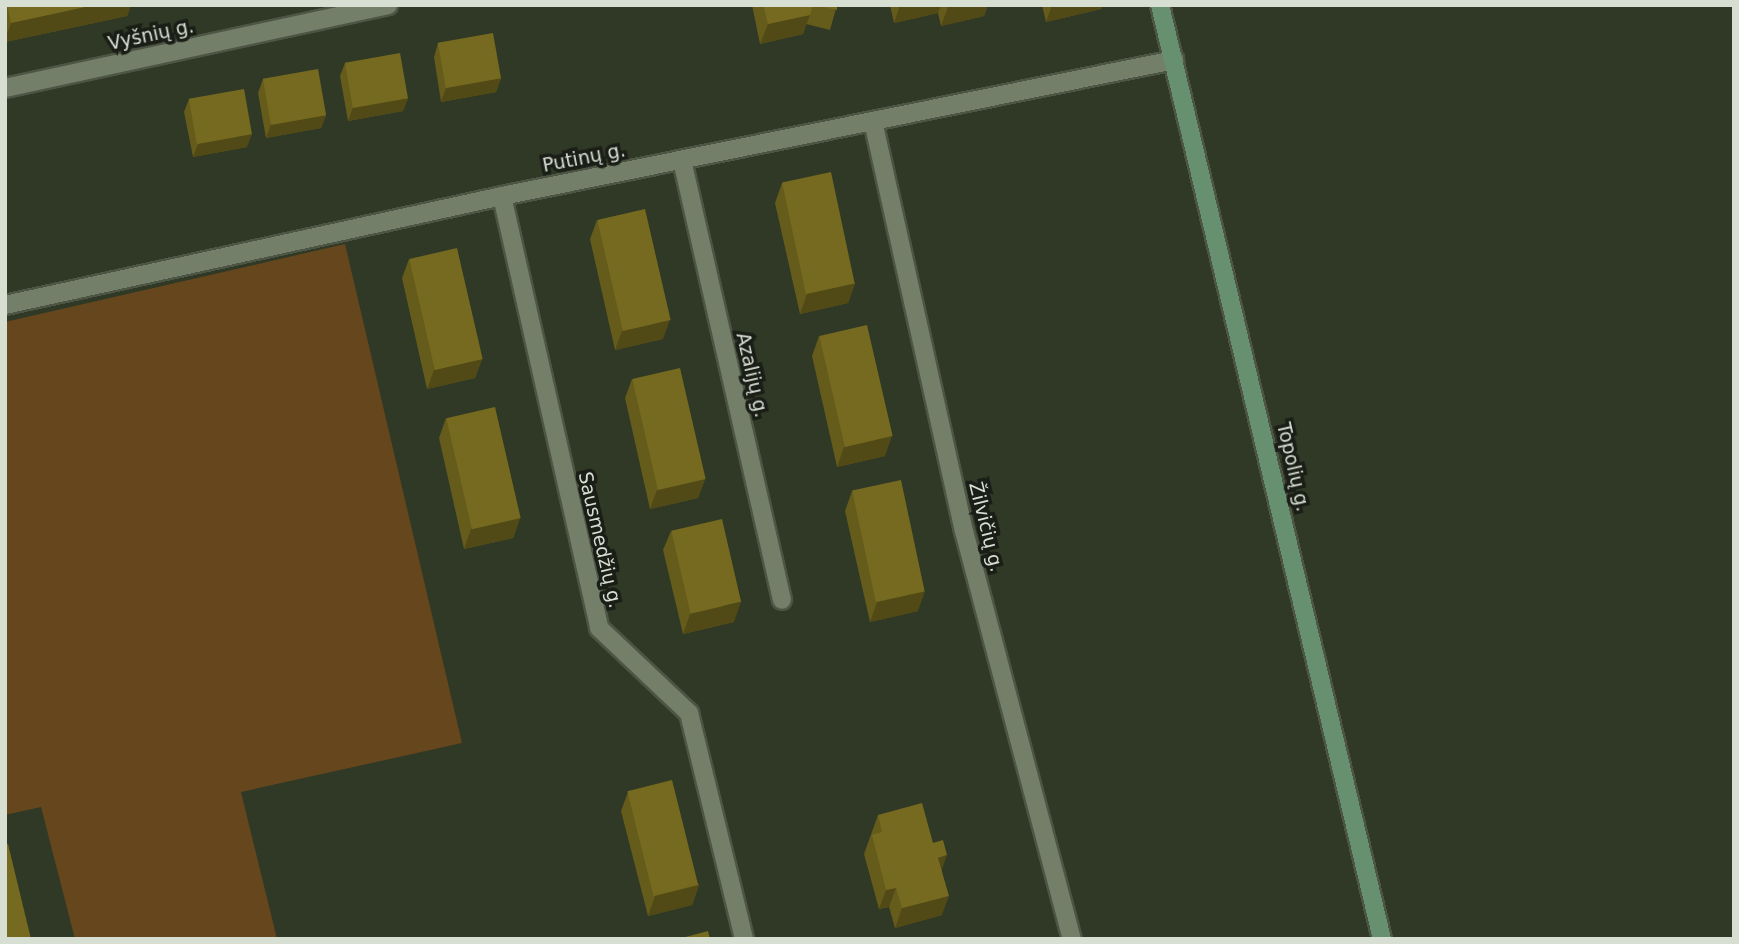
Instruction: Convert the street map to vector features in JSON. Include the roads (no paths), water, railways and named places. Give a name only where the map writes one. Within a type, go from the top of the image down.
[{"type":"street","name":"Vyšnių g.","points":[[5,88],[388,5]]},
{"type":"street","name":"Topolių g.","points":[[1160,5],[1382,939]]},
{"type":"street","name":"Putinų g.","points":[[5,305],[502,196],[1174,60]]},
{"type":"street","name":"Žilvičių g.","points":[[873,121],[964,531],[1072,939]]},
{"type":"street","name":"Azalijų g.","points":[[682,160],[782,600]]},
{"type":"street","name":"Sausmedžių g.","points":[[502,196],[599,628],[689,713],[744,939]]}]
